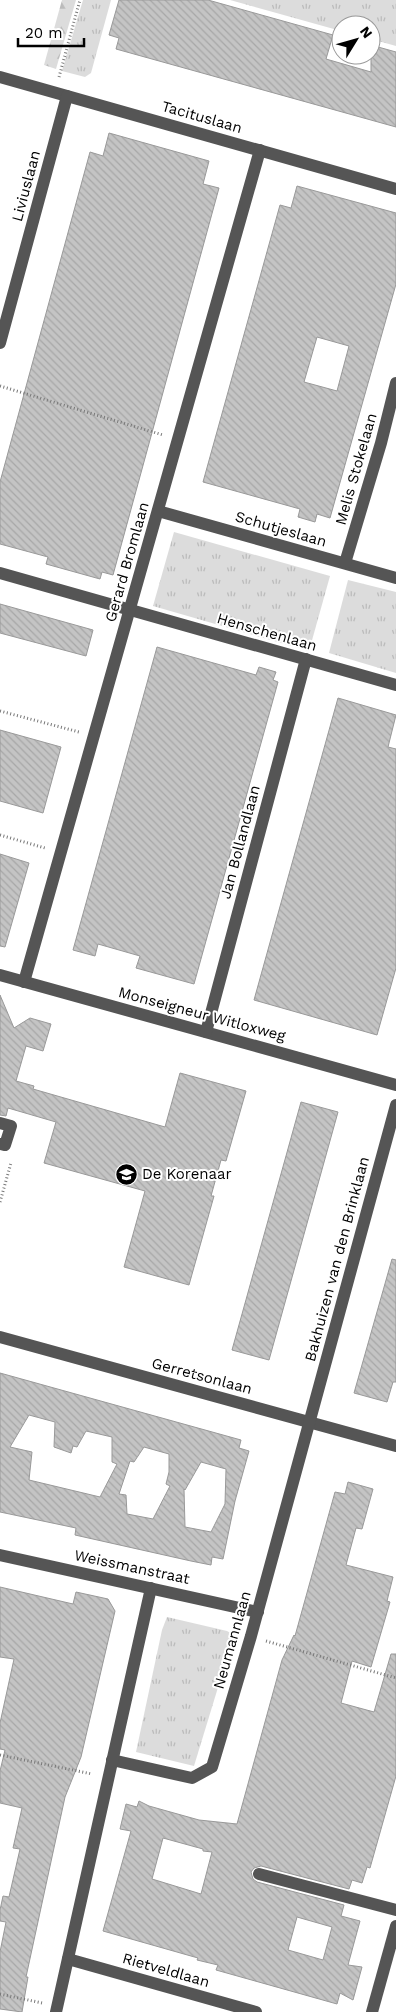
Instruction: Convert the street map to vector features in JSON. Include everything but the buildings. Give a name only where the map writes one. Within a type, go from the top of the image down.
[{"type":"street","name":"Tacituslaan","points":[[0,78],[396,189]]},
{"type":"street","name":"Liviuslaan","points":[[0,342],[62,95]]},
{"type":"street","name":"Gerard Bromlaan","points":[[24,982],[260,150]]},
{"type":"street","name":"Melis Stokelaan","points":[[345,563],[381,444],[396,383]]},
{"type":"street","name":"Schutjeslaan","points":[[158,511],[396,578]]},
{"type":"street","name":"Henschenlaan","points":[[0,573],[396,685]]},
{"type":"street","name":"Jan Bollandlaan","points":[[206,1032],[306,659]]},
{"type":"street","name":"Monseigneur Witloxweg","points":[[0,975],[396,1085]]},
{"type":"street","name":"Bakhuizen van den Brinklaan","points":[[309,1422],[396,1106]]},
{"type":"street","points":[[0,1123],[11,1126],[5,1145],[0,1144]]},
{"type":"street","name":"Gerretsonlaan","points":[[0,1337],[396,1446]]},
{"type":"street","name":"Neumannlaan","points":[[112,1760],[192,1778],[212,1767],[258,1612],[309,1422]]},
{"type":"street","name":"Weissmanstraat","points":[[0,1555],[258,1612]]},
{"type":"street","points":[[56,2009],[151,1588]]},
{"type":"street","points":[[259,1874],[396,1910]]},
{"type":"street","points":[[372,2012],[396,1926]]},
{"type":"street","name":"Rietveldlaan","points":[[68,1959],[256,2012]]},
{"type":"path","points":[[62,95],[60,70],[80,0]]},
{"type":"path","points":[[0,386],[178,439]]},
{"type":"path","points":[[0,711],[94,736]]},
{"type":"path","points":[[0,835],[61,852]]},
{"type":"path","points":[[0,1202],[11,1163]]},
{"type":"path","points":[[251,1636],[396,1678]]},
{"type":"path","points":[[0,1755],[108,1778]]},
{"type":"path","points":[[0,1994],[56,2009]]},
{"type":"green space","points":[[62,0],[76,0],[56,69],[44,65]]},
{"type":"green space","points":[[83,0],[111,0],[91,73],[85,77],[62,71]]},
{"type":"green space","points":[[230,0],[396,0],[396,46],[381,42],[381,15],[331,15],[331,28]]},
{"type":"green space","points":[[174,532],[330,576],[309,651],[153,606]]},
{"type":"green space","points":[[348,580],[396,592],[396,673],[329,653]]},
{"type":"green space","points":[[167,1617],[227,1631],[234,1635],[194,1766],[136,1752],[162,1630]]},
{"type":"place","name":"De Korenaar","points":[[126,1174]]}]
